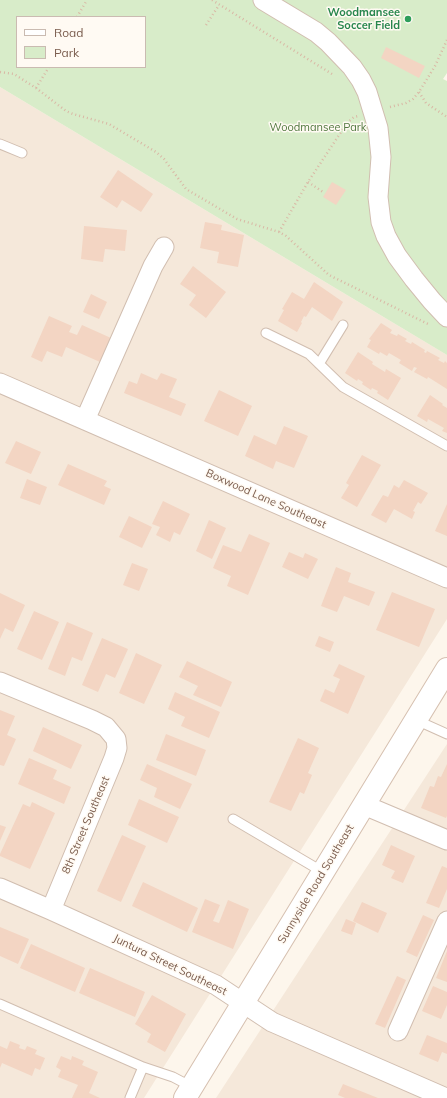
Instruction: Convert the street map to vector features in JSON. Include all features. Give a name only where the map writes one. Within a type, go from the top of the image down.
[{"type":"main road","name":"Sunnyside Road Southeast","points":[[188,1093],[447,669]]},
{"type":"street","points":[[263,0],[316,32],[341,54],[352,66],[361,80],[367,92],[366,114],[378,128],[381,157],[378,197],[381,222],[386,236],[397,256],[432,301],[441,321]]},
{"type":"street","points":[[85,420],[153,266],[164,247]]},
{"type":"street","name":"Boxwood Lane Southeast","points":[[0,383],[447,578]]},
{"type":"street","name":"8th Street Southeast","points":[[0,682],[92,720],[106,727],[116,739],[117,748],[114,758],[51,910]]},
{"type":"street","points":[[364,805],[447,840]]},
{"type":"street","name":"Juntura Street Southeast","points":[[0,888],[216,985],[244,1002],[272,1022],[446,1098]]},
{"type":"street","points":[[398,1031],[447,920]]},
{"type":"lane","points":[[0,144],[22,153]]},
{"type":"lane","points":[[319,364],[343,325]]},
{"type":"lane","points":[[266,333],[309,354],[343,387],[447,446]]},
{"type":"lane","points":[[416,720],[447,734]]},
{"type":"lane","points":[[233,819],[323,872]]},
{"type":"lane","points":[[0,1004],[143,1067],[173,1077],[188,1093]]},
{"type":"lane","points":[[130,1098],[143,1067]]},
{"type":"path","points":[[78,16],[87,0]]},
{"type":"path","points":[[212,0],[335,75]]},
{"type":"path","points":[[206,25],[219,5]]},
{"type":"path","points":[[279,232],[308,182],[347,123],[354,117],[406,103],[414,98],[435,66],[447,40]]},
{"type":"path","points":[[36,88],[48,68]]},
{"type":"path","points":[[0,72],[14,74],[36,88],[66,111],[109,124],[156,152],[164,159],[186,189],[231,216],[279,232],[286,236],[329,275],[430,325],[441,321]]},
{"type":"path","points":[[419,92],[426,103],[447,117]]},
{"type":"path","points":[[308,182],[324,192]]},
{"type":"shaded area","points":[[0,87],[447,355],[447,619],[144,1098],[0,1098]]},
{"type":"shaded area","points":[[447,744],[447,1098],[216,1098]]},
{"type":"green space","name":"Woodmansee Park","points":[[0,0],[447,0],[447,73],[443,79],[447,81],[447,355],[0,87]]},
{"type":"building","points":[[386,47],[425,66],[419,78],[381,58]]},
{"type":"building","points":[[118,170],[153,194],[141,212],[122,200],[117,208],[100,197]]},
{"type":"building","points":[[332,182],[346,190],[336,205],[323,197]]},
{"type":"building","points":[[205,222],[222,225],[221,230],[244,235],[238,267],[217,263],[219,252],[200,248]]},
{"type":"building","points":[[84,226],[127,230],[125,251],[105,249],[103,262],[81,259]]},
{"type":"building","points":[[193,266],[226,292],[206,318],[189,305],[196,295],[180,284]]},
{"type":"building","points":[[314,282],[343,302],[332,321],[312,307],[306,317],[304,316],[297,332],[278,321],[284,310],[282,309],[292,292],[304,299]]},
{"type":"building","points":[[91,294],[107,302],[99,319],[83,312]]},
{"type":"building","points":[[49,316],[72,326],[69,332],[77,335],[82,325],[111,338],[100,362],[66,347],[62,357],[47,351],[42,362],[31,357]]},
{"type":"building","points":[[381,323],[392,330],[390,333],[397,336],[398,334],[407,339],[405,341],[411,344],[412,342],[425,350],[424,352],[426,353],[427,351],[440,358],[438,360],[444,363],[445,361],[447,363],[447,389],[428,377],[427,379],[414,372],[417,368],[414,367],[412,371],[399,363],[401,360],[389,353],[387,356],[380,352],[379,354],[367,347],[371,340],[369,339]]},
{"type":"building","points":[[358,352],[373,362],[372,364],[385,372],[386,369],[401,378],[388,400],[377,393],[378,391],[372,388],[371,390],[362,384],[363,382],[358,379],[357,381],[345,373]]},
{"type":"building","points":[[141,373],[157,380],[161,373],[177,379],[169,397],[186,404],[181,416],[124,393],[129,381],[137,384]]},
{"type":"building","points":[[219,390],[252,406],[238,436],[204,421]]},
{"type":"building","points":[[430,395],[447,408],[447,433],[442,431],[444,428],[428,419],[427,422],[417,416]]},
{"type":"building","points":[[284,426],[308,436],[294,468],[276,461],[273,469],[245,456],[254,435],[276,445]]},
{"type":"building","points":[[16,441],[41,452],[31,474],[5,463]]},
{"type":"building","points":[[362,455],[381,465],[357,507],[341,498],[349,485],[346,483]]},
{"type":"building","points":[[68,464],[107,481],[104,486],[111,489],[104,505],[58,485]]},
{"type":"building","points":[[27,479],[47,487],[40,505],[20,498]]},
{"type":"building","points":[[404,480],[428,493],[421,504],[418,502],[413,511],[415,512],[412,519],[394,509],[386,523],[371,515],[383,495],[388,497],[394,485],[399,488]]},
{"type":"building","points":[[163,501],[190,514],[180,535],[174,532],[170,542],[156,535],[160,527],[152,524]]},
{"type":"building","points":[[447,504],[447,536],[435,531]]},
{"type":"building","points":[[129,516],[152,527],[142,548],[119,537]]},
{"type":"building","points":[[209,520],[226,528],[212,559],[196,551]]},
{"type":"building","points":[[249,534],[270,543],[248,595],[227,586],[231,576],[213,568],[223,545],[241,552]]},
{"type":"building","points":[[289,552],[303,558],[305,553],[318,559],[308,579],[282,567]]},
{"type":"building","points":[[132,563],[148,569],[139,591],[123,585]]},
{"type":"building","points":[[336,567],[351,573],[348,582],[375,592],[369,606],[344,596],[337,612],[321,606]]},
{"type":"building","points":[[392,592],[435,609],[419,647],[376,630]]},
{"type":"building","points":[[0,593],[25,605],[13,632],[5,628],[0,639]]},
{"type":"building","points":[[34,611],[59,622],[42,660],[17,649]]},
{"type":"building","points":[[67,622],[93,633],[82,661],[72,657],[65,676],[48,669]]},
{"type":"building","points":[[319,636],[334,642],[330,652],[315,646]]},
{"type":"building","points":[[102,638],[128,649],[115,678],[106,674],[98,692],[82,685]]},
{"type":"building","points":[[136,653],[162,665],[144,704],[119,693]]},
{"type":"building","points":[[187,661],[232,682],[221,707],[193,695],[198,686],[179,677]]},
{"type":"building","points":[[339,664],[365,676],[348,714],[320,701],[325,689],[334,693],[340,679],[333,676]]},
{"type":"building","points":[[175,692],[220,712],[209,738],[181,726],[185,717],[168,709]]},
{"type":"building","points":[[0,710],[15,716],[7,735],[16,739],[4,766],[0,765]]},
{"type":"building","points":[[43,727],[82,745],[71,769],[33,751]]},
{"type":"building","points":[[166,734],[206,750],[196,776],[156,760]]},
{"type":"building","points":[[298,738],[319,748],[308,773],[312,775],[304,794],[300,792],[291,811],[269,802]]},
{"type":"building","points":[[29,758],[57,770],[53,779],[71,787],[64,804],[18,784]]},
{"type":"building","points":[[147,764],[192,784],[180,809],[154,797],[157,788],[140,780]]},
{"type":"building","points":[[447,764],[446,818],[421,808],[430,786],[434,787],[438,776],[441,777]]},
{"type":"building","points":[[139,799],[179,817],[167,843],[128,825]]},
{"type":"building","points":[[32,802],[55,813],[30,869],[0,856],[0,854],[23,804],[30,807]]},
{"type":"building","points":[[0,825],[6,827],[0,841]]},
{"type":"building","points":[[122,835],[146,846],[121,902],[97,891]]},
{"type":"building","points":[[391,845],[415,856],[403,883],[391,878],[395,871],[382,865]]},
{"type":"building","points":[[442,866],[447,868],[447,889],[439,908],[426,903]]},
{"type":"building","points":[[143,882],[198,908],[187,932],[132,906]]},
{"type":"building","points":[[205,899],[220,905],[213,921],[219,923],[228,900],[249,909],[233,949],[192,932]]},
{"type":"building","points":[[362,902],[387,913],[378,933],[353,921]]},
{"type":"building","points":[[423,915],[434,920],[417,957],[406,952]]},
{"type":"building","points":[[346,919],[356,923],[352,935],[341,931]]},
{"type":"building","points":[[0,927],[29,939],[18,964],[0,956]]},
{"type":"building","points":[[31,944],[85,968],[75,992],[20,968]]},
{"type":"building","points":[[447,951],[447,982],[436,978]]},
{"type":"building","points":[[90,968],[145,992],[135,1017],[79,993]]},
{"type":"building","points":[[397,976],[406,980],[385,1028],[375,1024]]},
{"type":"building","points":[[433,986],[447,992],[447,1005],[441,1019],[422,1011]]},
{"type":"building","points":[[152,995],[186,1014],[165,1052],[147,1042],[151,1034],[135,1024]]},
{"type":"building","points":[[427,1035],[447,1043],[447,1054],[442,1052],[438,1062],[419,1054]]},
{"type":"building","points":[[10,1041],[20,1045],[19,1048],[25,1050],[27,1046],[37,1050],[35,1054],[45,1058],[40,1070],[35,1068],[32,1076],[2,1063],[0,1068],[0,1046],[7,1049]]},
{"type":"building","points":[[61,1056],[71,1060],[72,1056],[84,1061],[82,1065],[98,1072],[89,1093],[100,1098],[72,1098],[78,1085],[58,1077],[61,1070],[56,1067]]},
{"type":"building","points":[[343,1084],[378,1098],[345,1098],[338,1095]]},
{"type":"place","name":"Woodmansee Soccer Field","points":[[408,19]]}]
